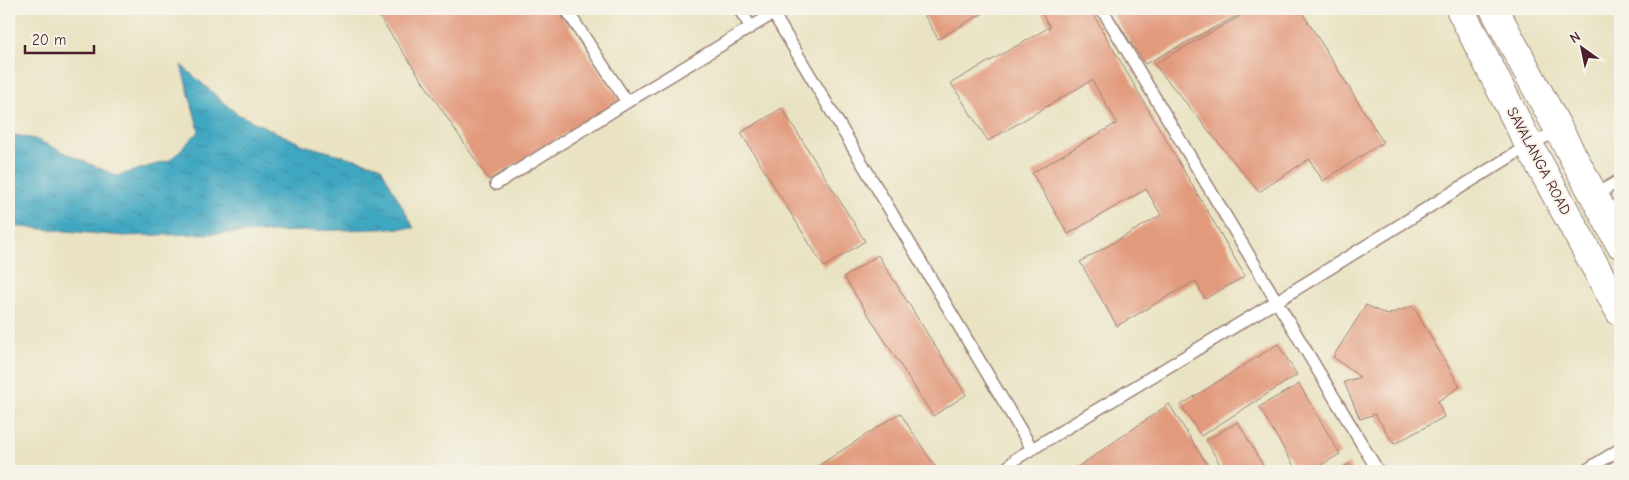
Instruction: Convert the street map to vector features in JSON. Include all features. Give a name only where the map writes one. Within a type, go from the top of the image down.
[{"type":"main road","name":"SAVALANGA ROAD","points":[[1460,9],[1529,145],[1620,312]]},
{"type":"main road","points":[[1494,9],[1620,244]]},
{"type":"lane","points":[[566,9],[627,102]]},
{"type":"lane","points":[[740,9],[751,26]]},
{"type":"lane","points":[[1102,9],[1378,471]]},
{"type":"lane","points":[[496,184],[777,11],[1032,449]]},
{"type":"lane","points":[[1004,471],[1017,458],[1277,301],[1529,145],[1559,130]]},
{"type":"lane","points":[[1593,196],[1620,180]]},
{"type":"lane","points":[[1585,471],[1620,449]]},
{"type":"water","points":[[181,65],[237,114],[304,145],[380,166],[414,228],[123,236],[9,226],[9,134],[35,139],[117,176],[170,160],[199,131]]},
{"type":"building","points":[[374,9],[557,9],[620,101],[489,180]]},
{"type":"building","points":[[921,9],[990,9],[938,39]]},
{"type":"building","points":[[1039,9],[1090,9],[1245,276],[1205,299],[1195,281],[1117,326],[1080,262],[1161,215],[1146,189],[1068,234],[1032,173],[1117,123],[1092,80],[988,141],[951,83],[1050,27]]},
{"type":"building","points":[[1109,9],[1250,9],[1145,64]]},
{"type":"building","points":[[1253,9],[1300,9],[1383,142],[1323,181],[1309,159],[1259,192],[1154,64]]},
{"type":"building","points":[[782,108],[865,241],[824,267],[741,133]]},
{"type":"building","points":[[878,255],[966,395],[933,416],[844,277]]},
{"type":"building","points":[[1366,305],[1387,315],[1413,306],[1460,387],[1438,401],[1444,417],[1394,444],[1375,414],[1360,419],[1344,382],[1360,377],[1333,357]]},
{"type":"building","points":[[1278,344],[1297,375],[1201,436],[1181,405]]},
{"type":"building","points":[[1299,384],[1340,454],[1311,471],[1297,471],[1259,407]]},
{"type":"building","points":[[1169,404],[1211,471],[1072,471]]},
{"type":"building","points":[[900,413],[938,471],[810,471]]},
{"type":"building","points":[[1238,422],[1266,471],[1224,471],[1206,440]]},
{"type":"building","points":[[1349,464],[1353,471],[1336,471]]}]
